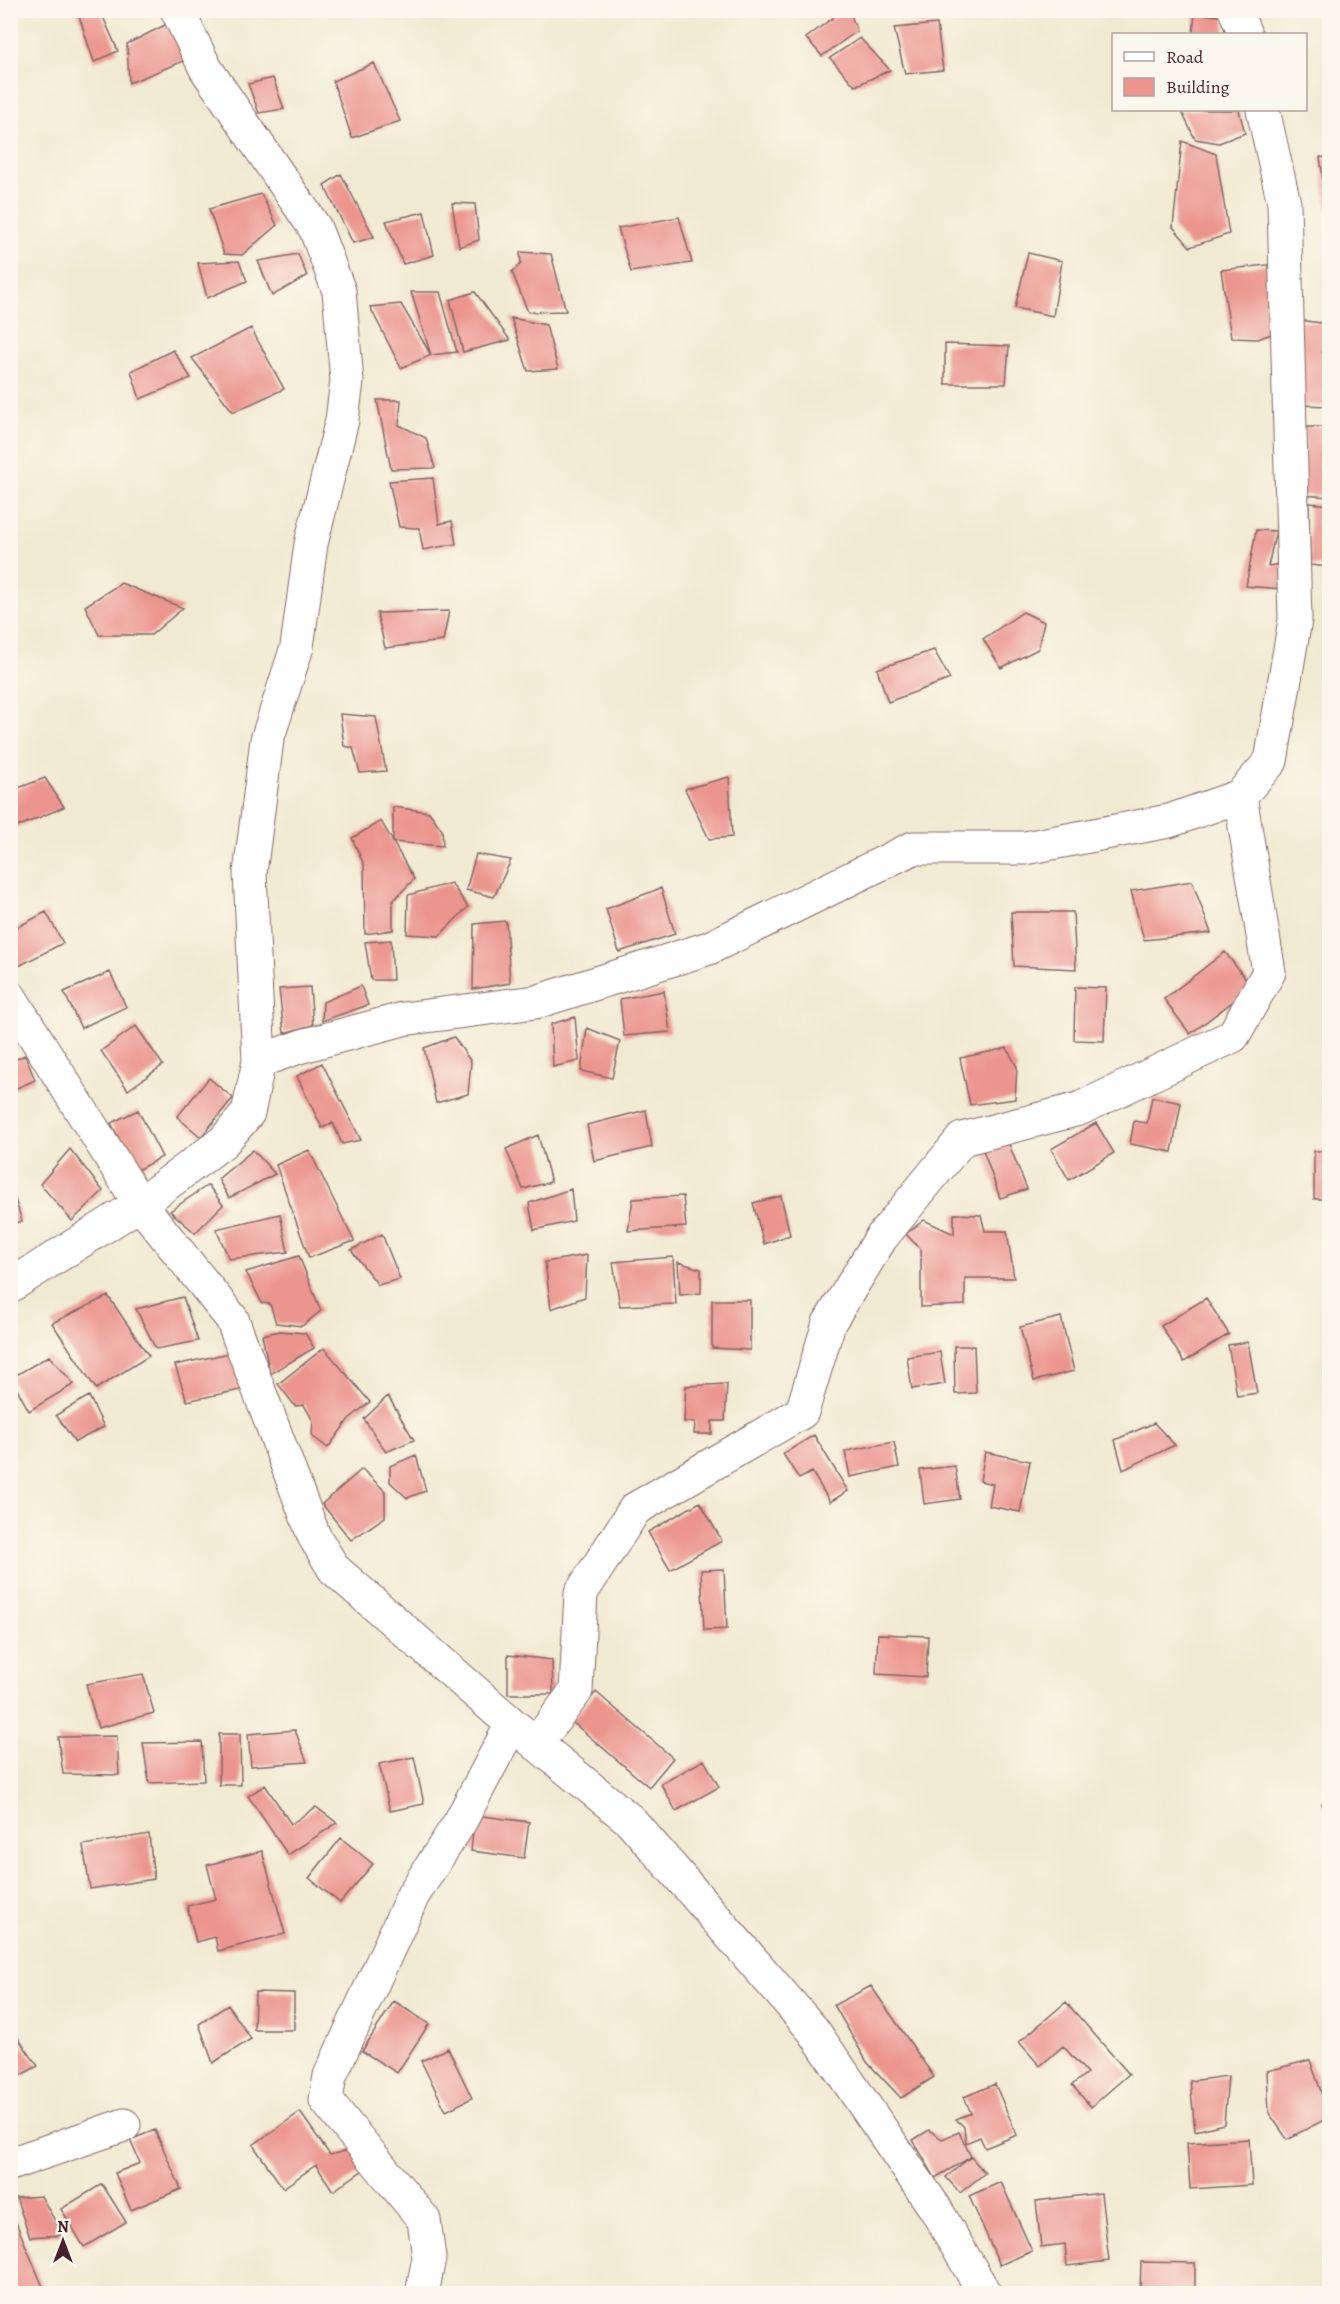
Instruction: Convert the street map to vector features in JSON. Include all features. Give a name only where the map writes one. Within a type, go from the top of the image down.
[{"type":"street","points":[[10,1286],[140,1204],[223,1142],[248,1113],[259,1061],[251,862],[267,740],[297,647],[311,543],[342,420],[346,381],[339,291],[315,228],[206,69],[177,10]]},
{"type":"street","points":[[1235,10],[1245,33]]},
{"type":"street","points":[[259,1061],[302,1046],[403,1019],[536,1002],[709,948],[912,848],[1024,848],[1168,821],[1240,796],[1271,761],[1295,620],[1284,203],[1263,111]]},
{"type":"street","points":[[422,2294],[429,2258],[424,2220],[326,2100],[330,2076],[413,1895],[460,1822],[524,1734],[576,1691],[581,1593],[635,1509],[802,1412],[829,1323],[881,1238],[962,1139],[1079,1110],[1233,1035],[1269,972],[1240,796]]},
{"type":"street","points":[[10,997],[140,1204],[232,1319],[314,1536],[334,1569],[524,1734],[631,1821],[813,2030],[935,2208],[985,2294]]},
{"type":"street","points":[[10,2164],[124,2125]]},
{"type":"building","points":[[77,10],[100,10],[118,51],[94,62]]},
{"type":"building","points":[[843,10],[849,10],[857,31],[822,56],[806,38]]},
{"type":"building","points":[[1195,13],[1224,17],[1225,33],[1193,33]]},
{"type":"building","points":[[175,20],[191,58],[129,83],[127,44]]},
{"type":"building","points":[[937,24],[943,70],[905,74],[894,28]]},
{"type":"building","points":[[860,38],[890,70],[855,86],[830,58]]},
{"type":"building","points":[[374,63],[400,121],[352,138],[333,81]]},
{"type":"building","points":[[273,78],[284,109],[259,113],[248,84]]},
{"type":"building","points":[[1181,111],[1239,111],[1245,133],[1219,143],[1195,139]]},
{"type":"building","points":[[1182,141],[1216,154],[1229,234],[1190,247],[1173,227]]},
{"type":"building","points":[[1320,157],[1330,158],[1330,208],[1327,208]]},
{"type":"building","points":[[341,174],[374,237],[353,243],[324,185]]},
{"type":"building","points":[[261,194],[277,225],[242,255],[224,254],[209,209]]},
{"type":"building","points":[[452,203],[475,204],[479,240],[459,247]]},
{"type":"building","points":[[424,212],[434,255],[403,264],[386,221]]},
{"type":"building","points":[[679,217],[692,263],[631,272],[618,228]]},
{"type":"building","points":[[520,252],[551,254],[566,311],[528,312],[512,272],[521,264]]},
{"type":"building","points":[[1028,253],[1062,261],[1053,316],[1015,308]]},
{"type":"building","points":[[298,254],[307,276],[272,296],[258,261]]},
{"type":"building","points":[[239,261],[247,281],[207,298],[198,263]]},
{"type":"building","points":[[1276,264],[1284,329],[1258,339],[1231,338],[1221,270]]},
{"type":"building","points":[[411,292],[440,292],[457,352],[431,355]]},
{"type":"building","points":[[475,292],[510,340],[463,352],[450,300]]},
{"type":"building","points":[[401,304],[431,355],[401,368],[370,307]]},
{"type":"building","points":[[511,318],[546,325],[558,369],[528,371]]},
{"type":"building","points":[[1297,320],[1330,324],[1330,333],[1326,336],[1322,352],[1330,353],[1330,406],[1302,405]]},
{"type":"building","points":[[251,328],[284,389],[233,412],[192,358]]},
{"type":"building","points":[[945,344],[1009,346],[1006,384],[945,384]]},
{"type":"building","points":[[173,350],[191,378],[140,399],[131,371]]},
{"type":"building","points":[[377,400],[401,400],[399,425],[426,438],[435,468],[391,469]]},
{"type":"building","points":[[1305,427],[1330,427],[1330,497],[1302,495]]},
{"type":"building","points":[[433,478],[439,524],[452,521],[456,544],[423,550],[419,528],[399,527],[389,481]]},
{"type":"building","points":[[1309,503],[1330,505],[1330,567],[1310,565]]},
{"type":"building","points":[[1256,530],[1276,531],[1268,566],[1285,563],[1282,589],[1246,586]]},
{"type":"building","points":[[121,583],[183,608],[151,635],[99,635],[85,606]]},
{"type":"building","points":[[449,611],[443,641],[385,648],[377,613]]},
{"type":"building","points":[[1023,612],[1044,622],[1038,649],[1001,668],[983,639]]},
{"type":"building","points":[[934,650],[950,679],[888,702],[877,669]]},
{"type":"building","points":[[340,714],[376,717],[386,771],[360,773],[353,748],[344,746]]},
{"type":"building","points":[[729,777],[732,837],[709,839],[685,789]]},
{"type":"building","points":[[45,778],[64,807],[10,830],[10,791]]},
{"type":"building","points":[[393,807],[429,812],[442,830],[443,846],[393,842]]},
{"type":"building","points":[[381,821],[414,879],[393,901],[393,930],[365,934],[364,865],[352,838]]},
{"type":"building","points":[[476,854],[511,860],[494,897],[466,890]]},
{"type":"building","points":[[1192,881],[1211,933],[1144,940],[1131,891]]},
{"type":"building","points":[[451,883],[468,907],[439,936],[407,934],[408,895]]},
{"type":"building","points":[[661,888],[675,934],[619,952],[606,909]]},
{"type":"building","points":[[46,912],[63,943],[19,966],[10,951],[10,931]]},
{"type":"building","points":[[1011,912],[1073,912],[1076,969],[1014,966]]},
{"type":"building","points":[[506,921],[510,983],[473,989],[474,924]]},
{"type":"building","points":[[391,940],[393,980],[371,980],[365,942]]},
{"type":"building","points":[[1225,952],[1252,987],[1190,1034],[1164,999]]},
{"type":"building","points":[[110,972],[126,1007],[81,1028],[64,992]]},
{"type":"building","points":[[361,986],[368,1005],[322,1021],[323,1002]]},
{"type":"building","points":[[310,987],[313,1025],[284,1033],[279,989]]},
{"type":"building","points":[[1075,987],[1106,988],[1104,1041],[1074,1040]]},
{"type":"building","points":[[664,991],[670,1032],[624,1036],[620,999]]},
{"type":"building","points":[[575,1017],[579,1061],[553,1067],[551,1024]]},
{"type":"building","points":[[136,1026],[163,1065],[128,1090],[101,1051]]},
{"type":"building","points":[[587,1028],[620,1041],[612,1078],[581,1071]]},
{"type":"building","points":[[454,1037],[471,1062],[468,1094],[436,1103],[424,1048]]},
{"type":"building","points":[[1007,1048],[1017,1067],[1015,1099],[970,1105],[960,1058]]},
{"type":"building","points":[[10,1051],[14,1060],[25,1055],[35,1080],[10,1091]]},
{"type":"building","points":[[322,1063],[361,1140],[342,1144],[333,1123],[322,1128],[297,1076]]},
{"type":"building","points":[[209,1078],[233,1098],[201,1137],[177,1117]]},
{"type":"building","points":[[1152,1097],[1181,1103],[1172,1152],[1130,1144],[1134,1121],[1147,1123]]},
{"type":"building","points":[[138,1110],[162,1157],[135,1171],[111,1123]]},
{"type":"building","points":[[646,1110],[652,1147],[594,1161],[587,1125]]},
{"type":"building","points":[[1096,1123],[1114,1153],[1069,1180],[1051,1149]]},
{"type":"building","points":[[538,1135],[551,1182],[523,1189],[506,1149]]},
{"type":"building","points":[[1006,1137],[1027,1189],[1000,1198],[982,1147]]},
{"type":"building","points":[[70,1149],[103,1191],[72,1221],[40,1184]]},
{"type":"building","points":[[253,1150],[275,1174],[229,1198],[218,1179]]},
{"type":"building","points":[[309,1150],[354,1241],[309,1258],[276,1165]]},
{"type":"building","points":[[1314,1151],[1330,1151],[1330,1199],[1314,1199]]},
{"type":"building","points":[[10,1184],[22,1221],[10,1225]]},
{"type":"building","points":[[208,1185],[223,1205],[195,1233],[170,1211]]},
{"type":"building","points":[[571,1189],[574,1221],[534,1230],[529,1203]]},
{"type":"building","points":[[683,1196],[686,1227],[628,1231],[633,1199]]},
{"type":"building","points":[[781,1196],[790,1235],[764,1244],[753,1203]]},
{"type":"building","points":[[280,1214],[288,1252],[229,1259],[216,1229]]},
{"type":"building","points":[[954,1214],[981,1215],[985,1231],[1007,1231],[1014,1278],[965,1278],[965,1305],[921,1307],[921,1250],[906,1234],[924,1220],[954,1234]]},
{"type":"building","points":[[382,1234],[400,1279],[378,1285],[351,1250]]},
{"type":"building","points":[[587,1255],[585,1297],[551,1309],[545,1262]]},
{"type":"building","points":[[299,1256],[321,1311],[302,1326],[276,1323],[270,1304],[262,1303],[246,1272]]},
{"type":"building","points":[[673,1257],[676,1304],[620,1306],[613,1262]]},
{"type":"building","points":[[678,1262],[701,1269],[701,1293],[680,1295]]},
{"type":"building","points":[[108,1296],[149,1356],[96,1389],[52,1323]]},
{"type":"building","points":[[183,1297],[198,1341],[156,1349],[136,1309]]},
{"type":"building","points":[[1206,1298],[1229,1334],[1184,1362],[1161,1326]]},
{"type":"building","points":[[712,1300],[750,1300],[750,1350],[712,1348]]},
{"type":"building","points":[[1061,1317],[1074,1371],[1034,1381],[1020,1327]]},
{"type":"building","points":[[280,1331],[305,1333],[314,1348],[270,1374],[262,1335]]},
{"type":"building","points":[[1248,1342],[1257,1393],[1237,1396],[1228,1345]]},
{"type":"building","points":[[954,1346],[974,1346],[976,1393],[955,1394]]},
{"type":"building","points":[[324,1348],[370,1402],[349,1419],[328,1448],[312,1436],[313,1421],[304,1405],[295,1406],[278,1384]]},
{"type":"building","points":[[940,1352],[945,1384],[912,1389],[907,1357]]},
{"type":"building","points":[[229,1353],[250,1388],[187,1401],[175,1365]]},
{"type":"building","points":[[49,1356],[74,1384],[29,1411],[11,1378]]},
{"type":"building","points":[[727,1384],[725,1421],[712,1421],[712,1434],[694,1434],[695,1422],[684,1422],[686,1386]]},
{"type":"building","points":[[89,1396],[104,1427],[75,1442],[56,1415]]},
{"type":"building","points":[[388,1396],[414,1440],[386,1452],[364,1419]]},
{"type":"building","points":[[1154,1423],[1175,1445],[1123,1470],[1115,1440]]},
{"type":"building","points":[[814,1435],[848,1491],[830,1502],[812,1472],[799,1479],[783,1454]]},
{"type":"building","points":[[894,1442],[899,1467],[850,1477],[845,1451]]},
{"type":"building","points":[[985,1452],[1030,1461],[1020,1512],[989,1506],[993,1484],[980,1481]]},
{"type":"building","points":[[416,1455],[426,1491],[407,1498],[390,1482],[390,1466]]},
{"type":"building","points":[[955,1466],[960,1499],[924,1504],[920,1470]]},
{"type":"building","points":[[362,1469],[385,1491],[385,1517],[351,1540],[322,1504]]},
{"type":"building","points":[[700,1502],[722,1541],[670,1570],[648,1532]]},
{"type":"building","points":[[724,1569],[727,1629],[704,1630],[701,1570]]},
{"type":"building","points":[[878,1634],[928,1636],[926,1677],[876,1674]]},
{"type":"building","points":[[508,1655],[552,1660],[553,1694],[508,1694]]},
{"type":"building","points":[[143,1674],[154,1713],[98,1728],[86,1684]]},
{"type":"building","points":[[596,1692],[673,1758],[649,1787],[571,1721]]},
{"type":"building","points":[[295,1730],[307,1762],[251,1766],[248,1734]]},
{"type":"building","points":[[219,1734],[240,1734],[241,1785],[219,1785]]},
{"type":"building","points":[[117,1736],[119,1775],[63,1774],[58,1737]]},
{"type":"building","points":[[202,1742],[204,1781],[149,1783],[143,1743]]},
{"type":"building","points":[[414,1757],[424,1804],[390,1811],[379,1764]]},
{"type":"building","points":[[704,1760],[719,1787],[676,1811],[661,1784]]},
{"type":"building","points":[[265,1785],[291,1824],[316,1807],[337,1823],[288,1855],[248,1796]]},
{"type":"building","points":[[1330,1800],[1330,1817],[1322,1804]]},
{"type":"building","points":[[475,1815],[529,1822],[524,1858],[471,1851]]},
{"type":"building","points":[[149,1834],[154,1879],[90,1889],[83,1845]]},
{"type":"building","points":[[341,1838],[373,1864],[340,1903],[309,1878]]},
{"type":"building","points":[[262,1851],[285,1934],[218,1951],[215,1937],[196,1942],[187,1906],[216,1899],[207,1865]]},
{"type":"building","points":[[871,1986],[934,2077],[901,2098],[867,2062],[834,2005]]},
{"type":"building","points":[[255,1992],[294,1993],[294,2030],[254,2030]]},
{"type":"building","points":[[394,2001],[429,2024],[397,2073],[362,2051]]},
{"type":"building","points":[[1066,2002],[1129,2074],[1091,2107],[1072,2085],[1087,2073],[1063,2046],[1040,2066],[1019,2042]]},
{"type":"building","points":[[228,2005],[251,2039],[213,2063],[199,2024]]},
{"type":"building","points":[[10,2027],[38,2066],[10,2081]]},
{"type":"building","points":[[448,2048],[472,2098],[446,2111],[421,2061]]},
{"type":"building","points":[[1310,2060],[1330,2117],[1287,2139],[1269,2113],[1267,2071]]},
{"type":"building","points":[[1228,2076],[1224,2124],[1195,2131],[1190,2081]]},
{"type":"building","points":[[995,2084],[1017,2135],[985,2148],[980,2137],[966,2143],[964,2127],[956,2119],[971,2113],[964,2097]]},
{"type":"building","points":[[300,2112],[330,2155],[353,2149],[366,2168],[333,2191],[316,2165],[283,2188],[253,2145]]},
{"type":"building","points":[[155,2130],[181,2189],[131,2210],[115,2173],[140,2163],[130,2140]]},
{"type":"building","points":[[929,2130],[942,2139],[959,2132],[971,2157],[935,2178],[913,2140]]},
{"type":"building","points":[[1249,2139],[1252,2185],[1190,2189],[1187,2143]]},
{"type":"building","points":[[971,2157],[985,2173],[960,2193],[946,2177]]},
{"type":"building","points":[[1001,2182],[1032,2251],[1000,2265],[969,2196]]},
{"type":"building","points":[[102,2184],[126,2222],[84,2247],[61,2209]]},
{"type":"building","points":[[1101,2193],[1109,2261],[1067,2266],[1065,2244],[1041,2247],[1036,2201]]},
{"type":"building","points":[[41,2196],[63,2235],[30,2237],[16,2198]]},
{"type":"building","points":[[12,2213],[46,2294],[10,2294]]},
{"type":"building","points":[[1141,2262],[1195,2263],[1195,2294],[1140,2294]]}]
